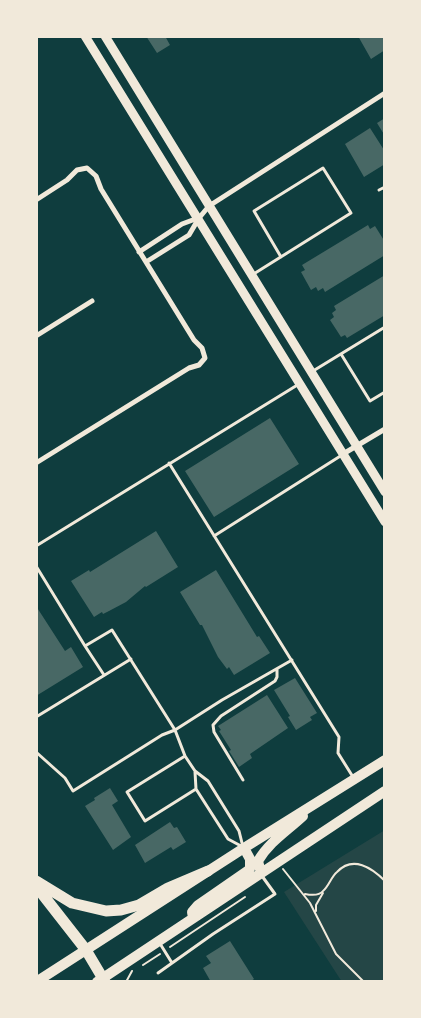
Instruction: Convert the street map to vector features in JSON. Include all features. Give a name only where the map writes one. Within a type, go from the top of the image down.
[{"type":"highway","points":[[36,881],[72,903],[106,911],[121,910],[139,905],[168,888],[208,871]]},
{"type":"highway","points":[[36,886],[86,950],[102,981]]},
{"type":"main road","points":[[85,36],[385,522]]},
{"type":"main road","points":[[105,36],[385,492]]},
{"type":"main road","points":[[36,982],[385,760]]},
{"type":"main road","points":[[102,981],[193,918],[263,877],[385,790]]},
{"type":"main road","points":[[263,877],[258,861],[269,845],[289,829],[315,803]]},
{"type":"main road","points":[[193,918],[192,912],[198,905],[250,869],[250,859],[244,848]]},
{"type":"street","points":[[146,262],[189,235],[198,218],[209,206],[385,93]]},
{"type":"street","points":[[36,200],[67,180],[77,170],[87,168],[96,176],[101,189],[139,252],[194,340],[202,348],[205,358],[199,365],[189,368],[36,463]]},
{"type":"street","points":[[139,252],[182,224],[198,218]]},
{"type":"street","points":[[36,336],[92,301]]},
{"type":"street","points":[[342,454],[385,429]]},
{"type":"lane","points":[[252,275],[281,257],[351,213],[323,168],[254,211],[281,257]]},
{"type":"lane","points":[[379,190],[385,187]]},
{"type":"lane","points":[[312,372],[385,327]]},
{"type":"lane","points":[[341,354],[370,401],[385,392]]},
{"type":"lane","points":[[36,546],[299,384]]},
{"type":"lane","points":[[214,536],[342,454]]},
{"type":"lane","points":[[169,464],[339,737],[338,753],[354,780]]},
{"type":"lane","points":[[36,566],[104,675]]},
{"type":"lane","points":[[86,646],[112,630],[175,730],[185,756],[195,772],[208,781],[239,832],[244,848]]},
{"type":"lane","points":[[36,717],[130,659]]},
{"type":"lane","points":[[36,752],[65,778],[73,791],[162,735],[175,730],[222,700],[292,660]]},
{"type":"lane","points":[[243,780],[214,732],[213,725],[221,716],[275,681],[277,668]]},
{"type":"lane","points":[[185,756],[127,792],[145,821],[196,789]]},
{"type":"lane","points":[[195,772],[196,789],[228,839],[244,848]]},
{"type":"lane","points":[[158,973],[213,934],[276,894],[263,877]]},
{"type":"lane","points":[[159,942],[172,963]]},
{"type":"path","points":[[317,914],[316,904],[323,892],[337,871],[350,864],[366,866],[385,881]]},
{"type":"path","points":[[263,877],[284,869],[317,914],[336,954],[364,982]]},
{"type":"path","points":[[141,966],[251,892]]},
{"type":"path","points":[[302,893],[310,895],[323,892]]},
{"type":"path","points":[[126,982],[133,970]]},
{"type":"shaded area","points":[[385,830],[383,860],[385,865],[385,982],[342,982],[284,892]]},
{"type":"building","points":[[146,36],[165,36],[170,45],[157,53]]},
{"type":"building","points":[[358,36],[379,36],[380,38],[385,36],[385,50],[371,59]]},
{"type":"building","points":[[385,118],[385,136],[377,123]]},
{"type":"building","points":[[370,128],[384,150],[385,164],[364,177],[345,144]]},
{"type":"building","points":[[368,225],[370,229],[375,226],[385,242],[385,255],[325,292],[323,288],[318,291],[316,287],[311,290],[301,272],[305,270],[302,265]]},
{"type":"building","points":[[385,275],[385,315],[347,338],[345,335],[341,337],[330,320],[334,317],[332,313],[336,310],[334,306]]},
{"type":"building","points":[[270,418],[299,464],[214,517],[185,471]]},
{"type":"building","points":[[156,531],[178,567],[145,586],[126,602],[94,617],[71,581],[89,570],[90,572]]},
{"type":"building","points":[[216,570],[257,637],[259,636],[270,653],[234,675],[229,667],[227,669],[218,657],[202,625],[200,625],[180,592]]},
{"type":"building","points":[[36,606],[65,651],[71,647],[83,667],[36,696]]},
{"type":"building","points":[[295,678],[317,713],[310,717],[312,720],[296,730],[274,690]]},
{"type":"building","points":[[267,695],[288,728],[250,754],[252,758],[239,767],[229,751],[231,750],[219,731],[221,730],[218,726]]},
{"type":"building","points":[[110,788],[118,801],[112,805],[131,837],[113,850],[85,806]]},
{"type":"building","points":[[170,822],[174,828],[177,827],[186,842],[173,850],[171,847],[145,863],[135,845]]},
{"type":"building","points":[[230,941],[254,979],[250,982],[211,982],[203,968],[211,963],[206,956]]}]
